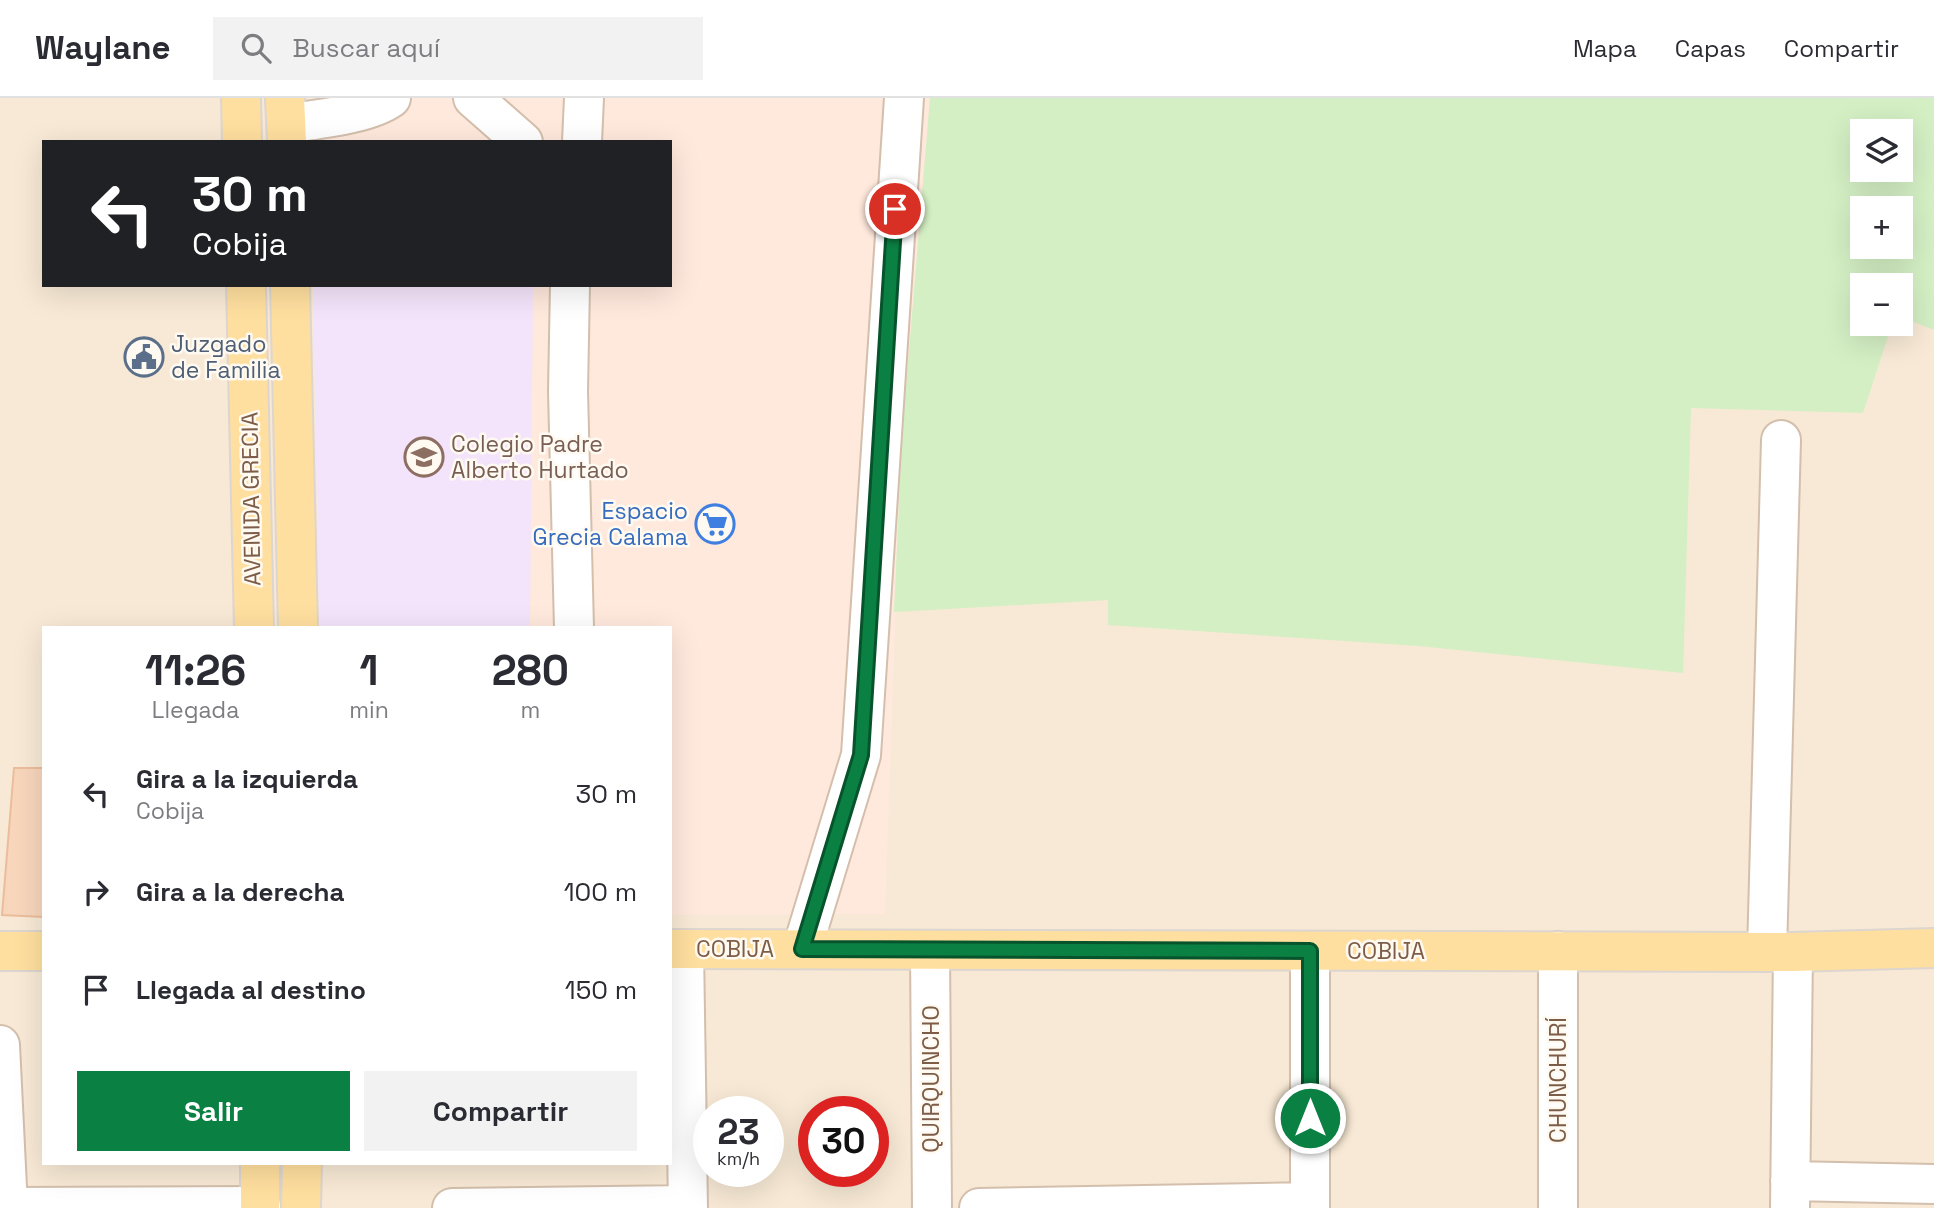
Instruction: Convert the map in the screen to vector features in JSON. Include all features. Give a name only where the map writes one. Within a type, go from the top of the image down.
[{"type":"main road","points":[[241,98],[242,140]]},
{"type":"main road","name":"AVENIDA GRECIA","points":[[246,287],[254,626]]},
{"type":"main road","name":"AVENIDA GRECIA","points":[[290,287],[298,626]]},
{"type":"main road","name":"COBIJA","points":[[677,949],[1780,952],[1934,948]]},
{"type":"main road","points":[[0,951],[42,951]]},
{"type":"main road","points":[[260,1165],[261,1207]]},
{"type":"main road","points":[[301,1208],[302,1165]]},
{"type":"street","points":[[287,121],[344,114],[384,103],[391,98]]},
{"type":"street","points":[[473,98],[521,140]]},
{"type":"street","points":[[582,140],[584,98]]},
{"type":"street","points":[[802,949],[861,755],[883,377],[904,98]]},
{"type":"street","points":[[570,287],[568,391],[575,626]]},
{"type":"street","points":[[1782,440],[1780,952],[1790,1195],[1934,1184]]},
{"type":"street","points":[[453,1208],[687,1207],[677,949]]},
{"type":"street","name":"QUIRQUINCHO","points":[[930,950],[932,1208]]},
{"type":"street","points":[[979,1208],[1310,1205],[1310,951]]},
{"type":"street","name":"CHUNCHURÍ","points":[[1558,951],[1558,1208]]},
{"type":"street","points":[[0,1045],[8,1207],[261,1207]]},
{"type":"shaded area","points":[[0,98],[1934,98],[1934,1208],[0,1208]]},
{"type":"shaded area","name":"Espacio Grecia Calama","points":[[309,98],[930,98],[902,437],[885,914],[672,915],[672,626],[530,626],[533,287],[672,287],[672,140],[310,140]]},
{"type":"shaded area","name":"Colegio Padre Alberto Hurtado","points":[[313,287],[533,287],[530,626],[319,626]]},
{"type":"green space","points":[[930,98],[1934,98],[1934,330],[1913,322],[1913,273],[1850,273],[1850,336],[1888,336],[1863,413],[1691,408],[1683,673],[1419,646],[1108,625],[1108,600],[894,612],[902,437]]},
{"type":"building","points":[[14,768],[42,768],[42,917],[2,915]]},
{"type":"place","name":"Juzgado de Familia","points":[[144,357]]},
{"type":"place","name":"Colegio Padre Alberto Hurtado","points":[[424,457]]},
{"type":"place","name":"Espacio Grecia Calama","points":[[715,524]]},
{"type":"route","points":[[895,209],[861,755],[802,949],[1310,951],[1310,1118]]}]
